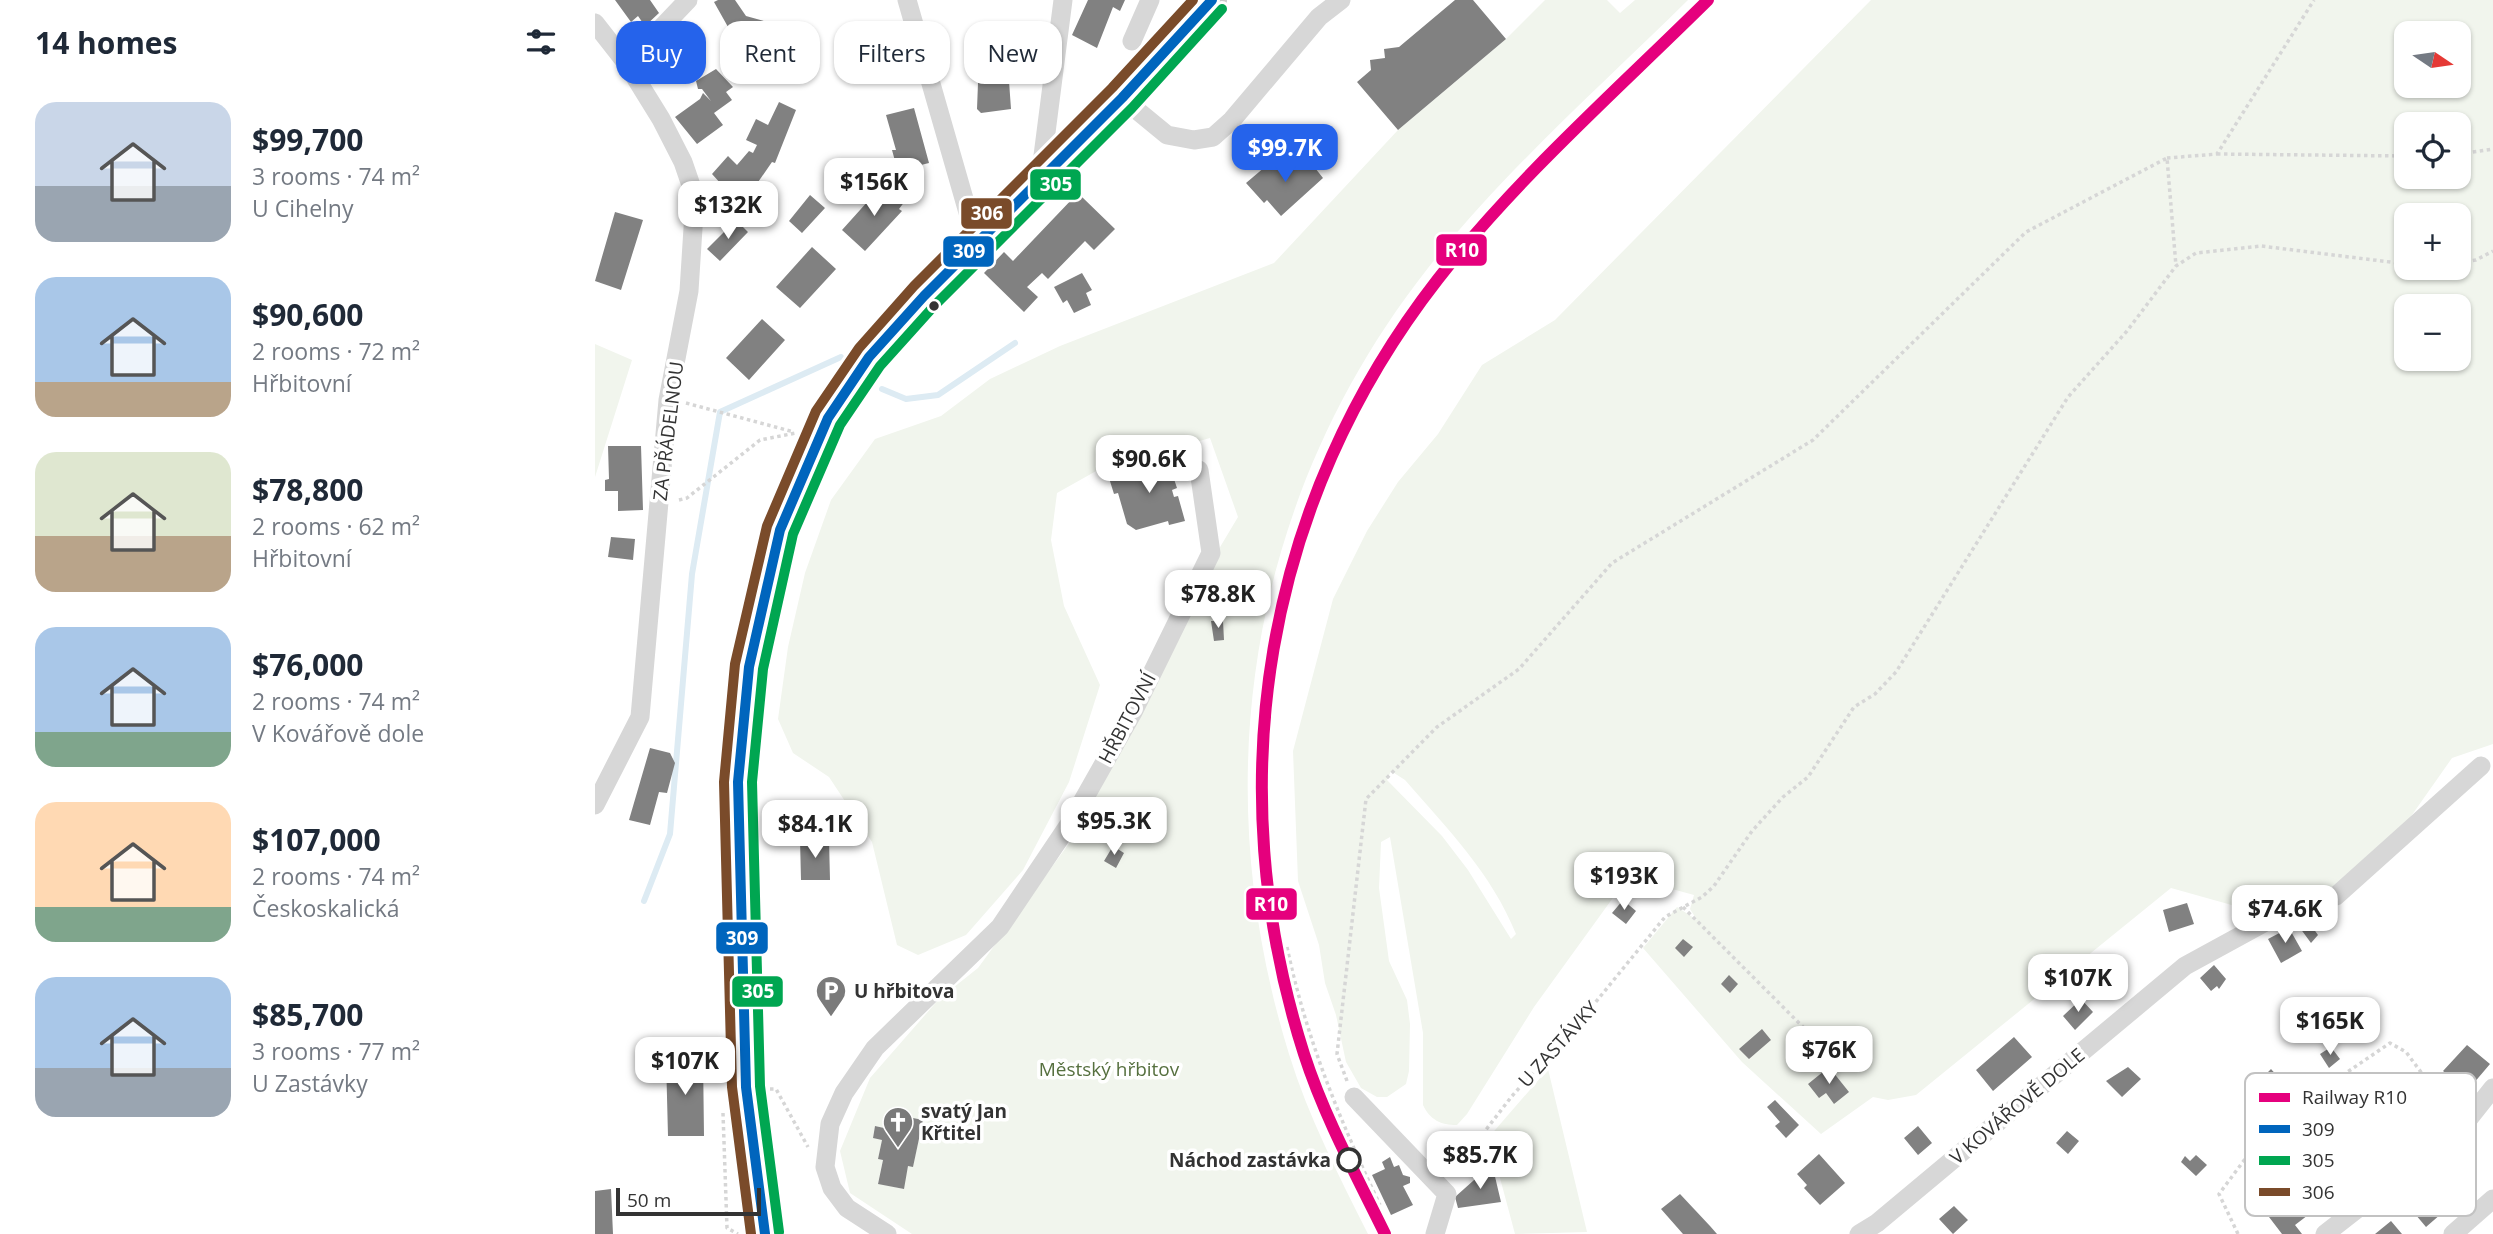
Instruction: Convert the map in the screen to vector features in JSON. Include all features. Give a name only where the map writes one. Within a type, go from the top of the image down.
[{"type":"main road","points":[[765,1234],[746,1087],[738,821],[749,667],[780,530],[828,418],[869,357],[924,296],[1122,98],[1212,0]]},
{"type":"street","points":[[668,21],[688,0]]},
{"type":"street","points":[[907,0],[977,244]]},
{"type":"street","points":[[1040,179],[1063,0]]},
{"type":"street","points":[[1132,41],[1150,0]]},
{"type":"street","points":[[1122,98],[1167,135],[1194,140],[1213,136],[1232,120],[1310,26],[1341,0]]},
{"type":"street","name":"ZA PŘÁDELNOU","points":[[595,23],[616,50]]},
{"type":"street","points":[[595,41],[616,56]]},
{"type":"street","name":"ZA PŘÁDELNOU","points":[[595,805],[640,717],[668,400],[689,291],[695,197],[683,162],[638,84]]},
{"type":"street","name":"HŘBITOVNÍ","points":[[825,1167],[830,1124],[844,1093],[875,1048],[1000,927],[1072,820],[1133,712],[1212,553],[1199,470]]},
{"type":"street","name":"V KOVÁŘOVĚ DOLE","points":[[1859,1234],[1877,1223],[2185,966],[2282,913],[2336,897],[2481,766]]},
{"type":"street","points":[[2476,1109],[2493,1088]]},
{"type":"street","points":[[1354,1097],[1447,1194],[1435,1234]]},
{"type":"street","points":[[825,1167],[832,1188],[847,1208],[887,1234]]},
{"type":"street","points":[[2476,1214],[2493,1199]]},
{"type":"street","points":[[2325,1234],[2348,1216]]},
{"type":"street","points":[[2453,1234],[2474,1216]]},
{"type":"path","points":[[2217,154],[2314,0]]},
{"type":"path","points":[[2471,152],[2493,149]]},
{"type":"path","points":[[1354,1097],[1337,1054],[1366,799],[1437,727],[1519,668],[1612,563],[1813,440],[2026,232],[2167,158],[2217,154],[2394,156]]},
{"type":"path","points":[[2167,158],[2176,266],[2196,253],[2261,246],[2394,263]]},
{"type":"path","points":[[2471,261],[2493,251]]},
{"type":"path","name":"U ZASTÁVKY","points":[[1447,1194],[1468,1153],[1512,1096],[1586,1014],[1665,917],[1702,897],[1714,886],[1752,831],[1783,797],[1808,777],[1854,707],[1874,694],[1896,672],[2067,397],[2127,331],[2176,266]]},
{"type":"path","points":[[659,502],[687,498],[760,440],[796,433],[716,409],[668,400]]},
{"type":"path","points":[[1683,906],[1840,1064]]},
{"type":"path","points":[[1287,947],[1299,1002],[1319,1068],[1380,1205]]},
{"type":"path","points":[[2347,1073],[2391,1044],[2406,1052],[2422,1073]]},
{"type":"path","points":[[776,1089],[813,1158],[825,1167]]},
{"type":"path","points":[[2238,1234],[2219,1194],[2245,1159]]},
{"type":"green space","name":"Městský hřbitov","points":[[1545,0],[1607,0],[1620,13],[1635,0],[1688,0],[1521,163],[1428,268],[1367,355],[1319,448],[1283,544],[1260,643],[1249,744],[1250,847],[1263,951],[1289,1054],[1315,1123],[1368,1234],[912,1234],[850,1193],[840,1151],[870,1078],[939,999],[978,968],[1073,838],[1195,589],[1238,517],[1210,438],[1098,470],[1057,493],[1051,540],[1064,606],[1100,685],[1069,782],[1023,870],[966,935],[918,955],[897,945],[872,842],[829,777],[793,753],[778,719],[788,647],[805,573],[831,500],[875,439],[941,416],[990,379],[1060,346],[1274,263],[1398,130],[1506,39]],"holes":[[[888,1113],[923,1120],[913,1166],[908,1166],[903,1189],[878,1183],[883,1160],[878,1159],[882,1140],[873,1137],[875,1126],[884,1128]]]},
{"type":"green space","points":[[1871,0],[2493,0],[2493,744],[2452,758],[2407,822],[2341,890],[2336,909],[2253,911],[2171,888],[1916,1095],[1888,1100],[1873,1097],[1821,1134],[1742,1062],[1643,948],[1677,907],[1697,920],[1690,909],[1694,895],[1628,877],[1534,1007],[1467,1114],[1457,1125],[1441,1123],[1433,1118],[1423,1105],[1423,1033],[1390,837],[1381,842],[1379,888],[1389,961],[1407,1000],[1410,1024],[1409,1071],[1406,1084],[1387,1097],[1377,1097],[1361,1088],[1346,1062],[1336,1015],[1325,983],[1319,945],[1298,881],[1293,751],[1333,599],[1367,531],[1398,482],[1438,434],[1482,365],[1555,320]],"holes":[[[1391,771],[1405,780],[1452,834],[1481,872],[1506,912],[1516,934],[1511,939],[1468,870],[1442,836],[1387,780]]]},
{"type":"green space","points":[[595,344],[632,360],[595,477]]},
{"type":"green space","points":[[1548,1069],[1587,1232],[1515,1234],[1489,1137]]},
{"type":"building","points":[[615,0],[650,0],[659,13],[650,21],[642,21],[638,16],[630,21]]},
{"type":"building","points":[[735,0],[746,16],[764,21],[725,21],[714,2]]},
{"type":"building","points":[[1088,0],[1125,0],[1120,11],[1113,7],[1097,48],[1072,35]]},
{"type":"building","points":[[1455,0],[1473,0],[1506,39],[1398,130],[1357,82],[1371,70],[1370,60],[1385,58],[1384,49],[1399,47]]},
{"type":"building","points":[[716,69],[720,73],[720,84],[730,84],[733,87],[726,92],[732,100],[714,113],[723,125],[697,144],[675,117],[700,99],[703,93],[711,101],[702,89],[698,89],[697,84],[706,84],[706,75]]},
{"type":"building","points":[[978,84],[1009,84],[1011,109],[981,113],[977,109]]},
{"type":"building","points":[[779,102],[796,110],[775,163],[772,162],[747,198],[738,187],[731,195],[712,174],[728,156],[737,165],[749,151],[753,153],[757,145],[746,140],[756,119],[768,125]]},
{"type":"building","points":[[914,108],[929,163],[901,170],[892,150],[896,150],[886,115]]},
{"type":"building","points":[[1304,154],[1323,178],[1281,216],[1267,200],[1264,203],[1246,183],[1272,161],[1282,173]]},
{"type":"building","points":[[889,186],[905,201],[899,209],[902,211],[865,251],[842,230],[878,190],[882,194]]},
{"type":"building","points":[[810,195],[825,208],[802,233],[789,221]]},
{"type":"building","points":[[1075,196],[1081,196],[1115,229],[1094,250],[1085,241],[1048,279],[1042,273],[1027,287],[1038,297],[1024,312],[984,273],[1004,252],[1013,261]]},
{"type":"building","points":[[615,212],[643,220],[621,290],[595,281]]},
{"type":"building","points":[[736,220],[748,232],[720,261],[707,249]]},
{"type":"building","points":[[812,247],[836,269],[800,308],[776,287]]},
{"type":"building","points":[[1082,273],[1092,290],[1086,293],[1091,305],[1074,313],[1067,300],[1063,303],[1054,287]]},
{"type":"building","points":[[762,319],[785,340],[749,380],[726,358]]},
{"type":"building","points":[[608,446],[641,446],[643,510],[618,511],[618,491],[605,491],[605,480],[609,479]]},
{"type":"building","points":[[1167,455],[1168,458],[1175,458],[1176,475],[1173,476],[1177,488],[1172,490],[1174,497],[1178,496],[1185,521],[1169,525],[1168,521],[1136,530],[1127,524],[1118,493],[1114,494],[1109,478],[1154,465]]},
{"type":"building","points":[[611,537],[635,539],[633,560],[608,557]]},
{"type":"building","points":[[1211,621],[1223,621],[1224,640],[1214,641]]},
{"type":"building","points":[[650,748],[670,753],[675,763],[667,793],[659,792],[650,825],[629,820]]},
{"type":"building","points":[[800,839],[829,839],[830,880],[801,880]]},
{"type":"building","points":[[1113,846],[1124,853],[1116,868],[1104,861]]},
{"type":"building","points":[[1623,900],[1636,911],[1626,924],[1612,913]]},
{"type":"building","points":[[2187,903],[2194,924],[2169,932],[2163,910]]},
{"type":"building","points":[[2308,921],[2318,935],[2311,943],[2300,928]]},
{"type":"building","points":[[2289,928],[2302,951],[2281,963],[2268,939]]},
{"type":"building","points":[[1683,939],[1693,947],[1684,957],[1675,948]]},
{"type":"building","points":[[2214,965],[2226,979],[2219,989],[2217,986],[2211,991],[2200,978]]},
{"type":"building","points":[[1729,975],[1738,984],[1730,993],[1721,984]]},
{"type":"building","points":[[2081,999],[2093,1012],[2075,1030],[2063,1016]]},
{"type":"building","points":[[1762,1029],[1771,1040],[1749,1059],[1739,1049]]},
{"type":"building","points":[[2014,1037],[2032,1057],[1993,1091],[1976,1070]]},
{"type":"building","points":[[2467,1045],[2490,1064],[2476,1080],[2476,1073],[2443,1071]]},
{"type":"building","points":[[2331,1047],[2340,1059],[2329,1068],[2320,1054]]},
{"type":"building","points":[[703,1057],[704,1136],[668,1136],[666,1058]]},
{"type":"building","points":[[1829,1067],[1849,1092],[1834,1104],[1826,1093],[1819,1098],[1808,1084]]},
{"type":"building","points":[[2128,1067],[2141,1079],[2122,1097],[2106,1081]]},
{"type":"building","points":[[1775,1100],[1799,1125],[1786,1138],[1775,1126],[1780,1122],[1767,1107]]},
{"type":"building","name":"svatý Jan Křtitel","points":[[888,1113],[923,1120],[913,1167],[908,1166],[904,1189],[878,1184],[883,1160],[878,1159],[882,1140],[873,1138],[875,1126],[884,1128]]},
{"type":"building","points":[[1918,1126],[1932,1143],[1918,1155],[1904,1138]]},
{"type":"building","points":[[2067,1131],[2079,1141],[2068,1154],[2056,1143]]},
{"type":"building","points":[[1819,1154],[1845,1183],[1820,1205],[1804,1188],[1807,1185],[1797,1174]]},
{"type":"building","points":[[2196,1155],[2207,1165],[2196,1176],[2181,1162],[2185,1156],[2190,1161]]},
{"type":"building","points":[[1390,1157],[1394,1167],[1399,1165],[1403,1175],[1410,1177],[1410,1183],[1403,1186],[1413,1205],[1391,1215],[1372,1175],[1385,1169],[1382,1162]]},
{"type":"building","points":[[1492,1164],[1501,1202],[1458,1208],[1455,1197]]},
{"type":"building","points":[[611,1189],[613,1234],[595,1234],[595,1191]]},
{"type":"building","points":[[1680,1194],[1717,1234],[1683,1234],[1661,1209]]},
{"type":"building","points":[[1954,1206],[1968,1220],[1953,1234],[1939,1219]]},
{"type":"building","points":[[2307,1216],[2295,1225],[2302,1234],[2282,1234],[2269,1217]]},
{"type":"building","points":[[2417,1216],[2439,1216],[2426,1227]]},
{"type":"building","points":[[2391,1221],[2402,1234],[2375,1234]]},
{"type":"waterway","points":[[882,389],[906,399],[938,395],[1015,343]]},
{"type":"waterway","points":[[644,901],[670,834],[692,574],[720,412],[841,357]]},
{"type":"rail line","name":"R10","points":[[1385,1234],[1331,1123],[1304,1054],[1278,953],[1264,851],[1263,749],[1273,649],[1296,551],[1332,456],[1379,365],[1438,279],[1534,170],[1708,0]]},
{"type":"transit line","name":"306","points":[[751,1234],[732,1087],[724,782],[735,664],[767,526],[816,411],[859,348],[914,286],[1112,88],[1193,0]]},
{"type":"transit line","name":"309","points":[[765,1234],[746,1087],[738,782],[749,667],[780,530],[828,418],[869,357],[924,296],[1122,98],[1212,0]]},
{"type":"transit line","name":"305","points":[[779,1232],[760,1086],[752,782],[763,669],[793,534],[840,425],[880,366],[934,306],[1132,108],[1222,9]]},
{"type":"place","name":"U hřbitova","points":[[831,1018]]},
{"type":"place","name":"svatý Jan Křtitel","points":[[898,1149]]},
{"type":"place","name":"Náchod zastávka","points":[[1349,1160]]}]
